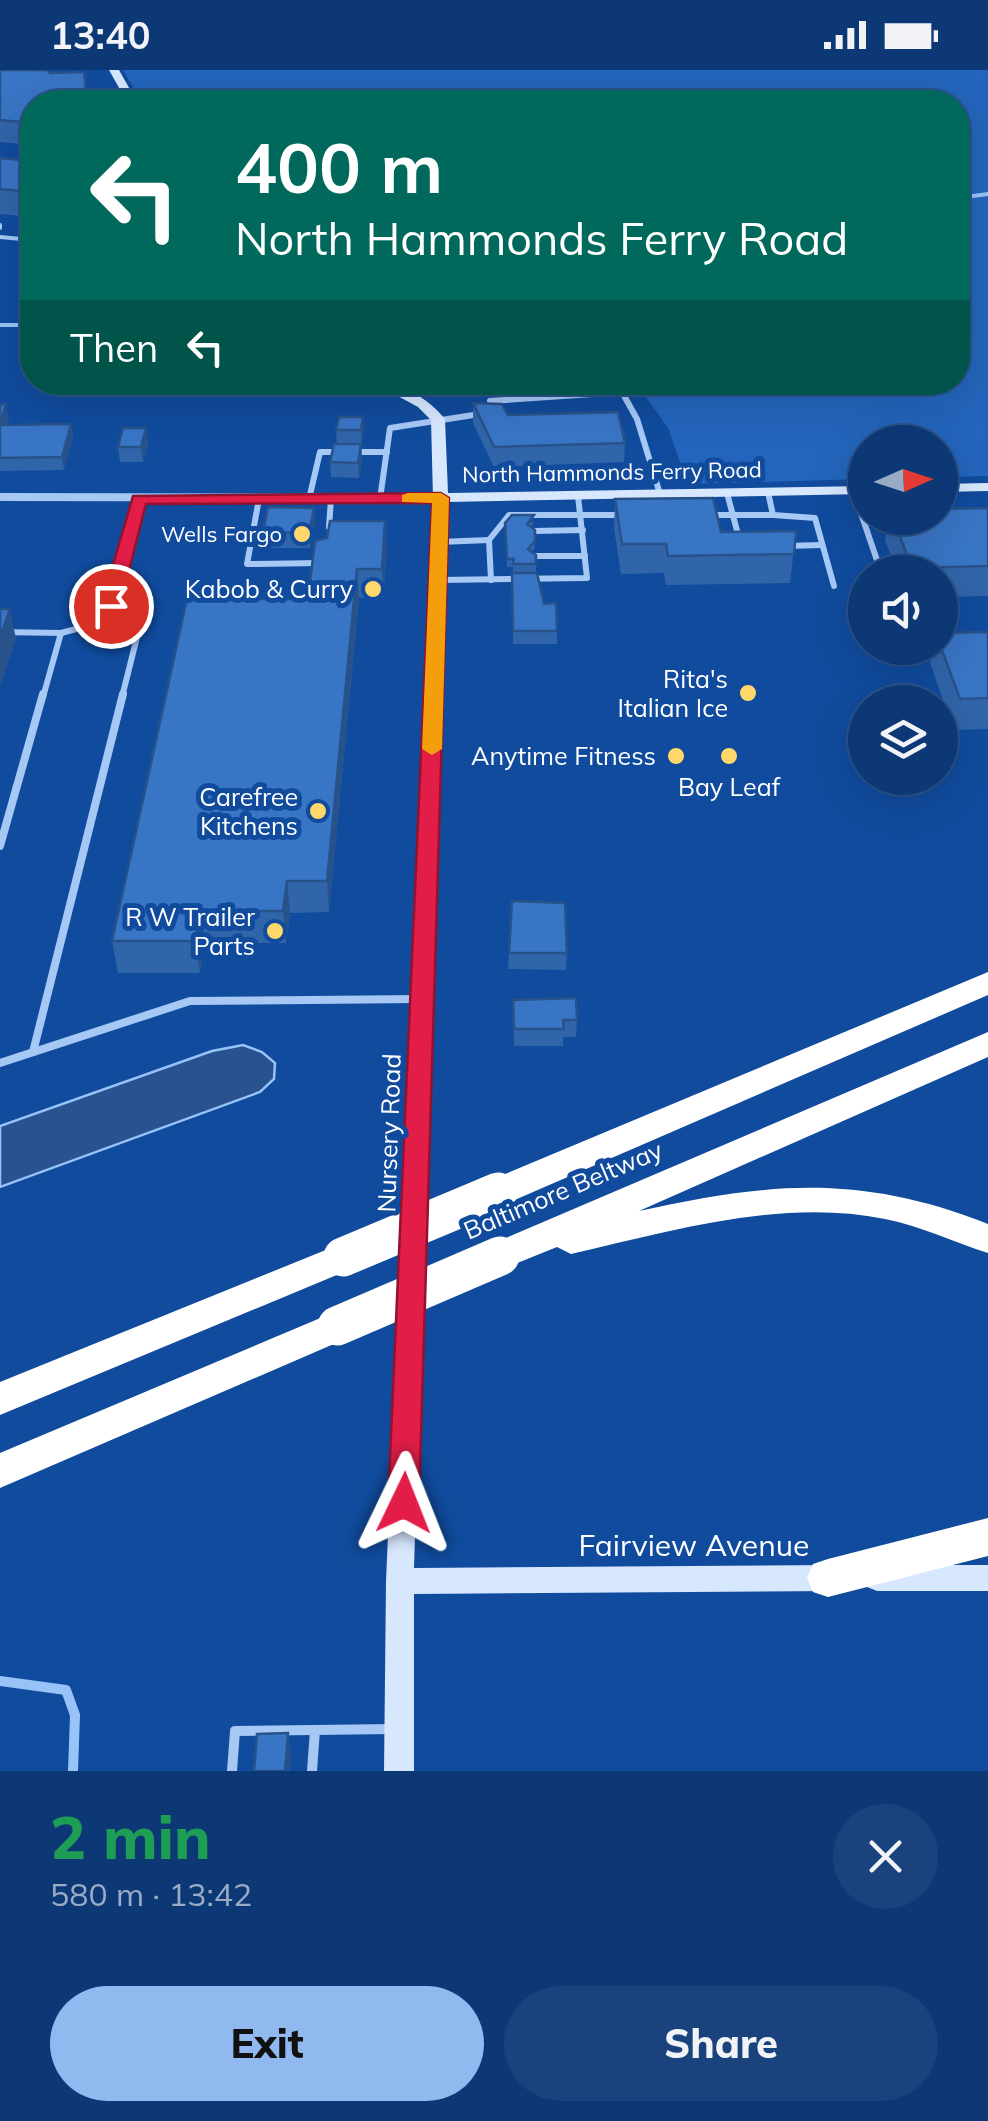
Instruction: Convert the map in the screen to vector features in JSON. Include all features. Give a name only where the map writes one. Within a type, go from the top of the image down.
[{"type":"highway","points":[[924,1012],[988,974]]},
{"type":"highway","name":"Baltimore Beltway","points":[[0,1399],[988,983]]},
{"type":"highway","name":"Baltimore Beltway","points":[[0,1471],[988,1044]]},
{"type":"highway","points":[[500,1256],[706,1210],[830,1197],[887,1203],[937,1216],[988,1240]]},
{"type":"highway","points":[[828,1578],[988,1537]]},
{"type":"main road","points":[[405,395],[423,404],[438,419]]},
{"type":"main road","name":"Nursery Road","points":[[399,1771],[400,1581],[441,498],[438,419]]},
{"type":"main road","points":[[958,488],[988,488]]},
{"type":"main road","name":"North Hammonds Ferry Road","points":[[441,498],[578,496],[636,500],[660,494],[848,490]]},
{"type":"main road","name":"Fairview Avenue","points":[[400,1581],[988,1578]]},
{"type":"street","name":"North Hammonds Ferry Road","points":[[0,497],[441,498]]},
{"type":"lane","points":[[491,413],[490,400],[572,395]]},
{"type":"lane","points":[[624,395],[636,419],[660,494]]},
{"type":"lane","points":[[380,499],[390,428],[491,413],[502,416]]},
{"type":"lane","points":[[619,419],[636,419]]},
{"type":"lane","points":[[309,499],[320,452],[386,452]]},
{"type":"lane","points":[[768,492],[774,515]]},
{"type":"lane","points":[[728,493],[741,547]]},
{"type":"lane","points":[[438,580],[587,578],[578,496]]},
{"type":"lane","points":[[528,497],[529,514]]},
{"type":"lane","points":[[0,632],[61,632],[107,620],[139,499]]},
{"type":"lane","points":[[258,499],[247,564],[324,564],[326,544]]},
{"type":"lane","points":[[328,532],[331,499]]},
{"type":"lane","points":[[491,580],[490,536],[509,515],[641,516]]},
{"type":"lane","points":[[696,515],[812,516],[834,586]]},
{"type":"lane","points":[[534,531],[582,530]]},
{"type":"lane","points":[[439,542],[506,532]]},
{"type":"lane","points":[[774,546],[822,545]]},
{"type":"lane","points":[[535,556],[585,556]]},
{"type":"lane","points":[[492,557],[506,557]]},
{"type":"lane","points":[[32,1052],[141,621]]},
{"type":"lane","points":[[0,846],[61,632]]},
{"type":"lane","points":[[0,1063],[190,1001],[424,999]]},
{"type":"lane","points":[[232,1771],[235,1731],[398,1729]]},
{"type":"lane","points":[[312,1771],[314,1730]]},
{"type":"shaded area","points":[[123,70],[988,70],[988,476],[958,477],[958,425],[848,425],[848,479],[688,484],[668,428],[645,395],[970,395],[970,90],[135,90]]},
{"type":"shaded area","points":[[243,1045],[262,1052],[275,1063],[274,1079],[260,1092],[0,1187],[0,1126],[212,1051]]},
{"type":"building","points":[[0,70],[84,72],[86,90],[20,90],[20,122],[0,120]]},
{"type":"building","points":[[0,158],[20,160],[20,191],[0,189]]},
{"type":"building","points":[[473,403],[502,404],[508,415],[618,412],[625,443],[494,447]]},
{"type":"building","points":[[0,404],[6,404],[0,425]]},
{"type":"building","points":[[339,417],[363,417],[361,430],[336,430]]},
{"type":"building","points":[[71,424],[62,457],[0,458],[0,425]]},
{"type":"building","points":[[123,428],[146,428],[141,447],[118,447]]},
{"type":"building","points":[[334,444],[361,444],[358,463],[330,462]]},
{"type":"building","points":[[713,498],[721,532],[796,531],[794,554],[668,556],[666,544],[622,544],[615,499]]},
{"type":"building","points":[[268,507],[314,508],[309,533],[263,532]]},
{"type":"building","points":[[988,508],[988,566],[958,567],[958,555],[907,555],[899,535],[958,535],[958,509]]},
{"type":"building","points":[[512,515],[534,515],[527,524],[535,530],[535,541],[528,549],[536,555],[536,564],[513,564],[514,559],[507,559],[505,523]]},
{"type":"building","points":[[330,521],[385,521],[382,569],[357,569],[327,881],[287,881],[283,911],[200,911],[195,941],[112,941],[187,599],[308,599],[315,541],[327,538]]},
{"type":"building","points":[[512,573],[537,573],[544,604],[556,603],[557,631],[513,631]]},
{"type":"building","points":[[0,609],[10,609],[0,638]]},
{"type":"building","points":[[988,632],[988,698],[960,699],[947,665],[958,665],[958,633]]},
{"type":"building","points":[[512,901],[565,903],[567,953],[509,953]]},
{"type":"building","points":[[576,998],[577,1020],[563,1020],[564,1029],[514,1029],[513,1000]]},
{"type":"building","points":[[288,1733],[285,1771],[254,1771],[257,1734]]},
{"type":"waterway","points":[[970,196],[988,194]]},
{"type":"waterway","points":[[0,325],[20,325]]},
{"type":"waterway","points":[[0,1681],[66,1690],[75,1715],[73,1771]]},
{"type":"slow traffic","points":[[408,499],[441,498],[432,749]]},
{"type":"place","name":"Wells Fargo","points":[[302,534]]},
{"type":"place","name":"Kabob & Curry","points":[[373,589]]},
{"type":"place","name":"Rita's Italian Ice","points":[[748,693]]},
{"type":"place","name":"Anytime Fitness","points":[[676,756]]},
{"type":"place","name":"Bay Leaf","points":[[729,756]]},
{"type":"place","name":"Carefree Kitchens","points":[[318,811]]},
{"type":"place","name":"R W Trailer Parts","points":[[275,931]]},
{"type":"route","points":[[111,606],[139,499],[441,498],[404,1503]]}]
